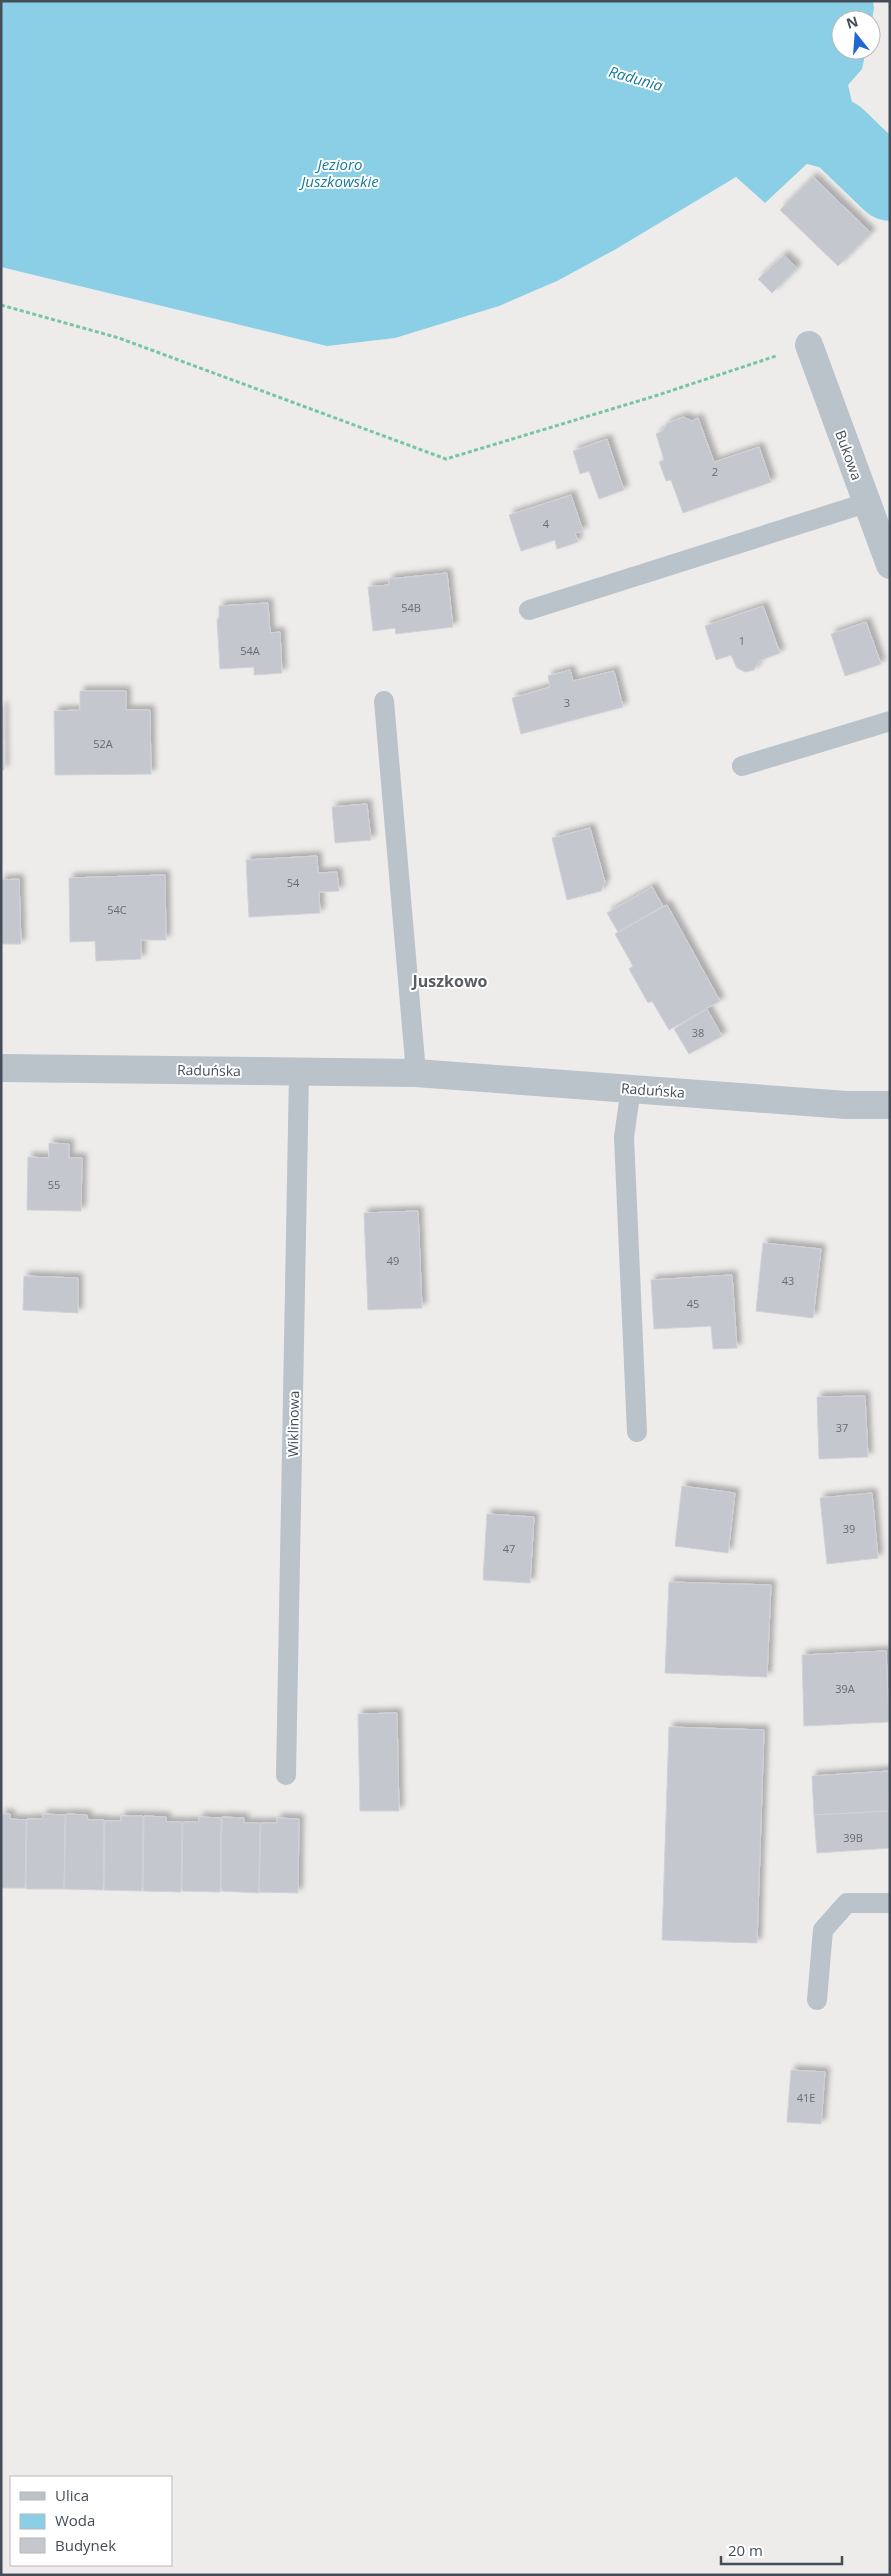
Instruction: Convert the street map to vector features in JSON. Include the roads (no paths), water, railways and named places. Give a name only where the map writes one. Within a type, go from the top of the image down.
[{"type":"street","name":"Bukowa","points":[[810,345],[890,565]]},
{"type":"street","name":"Raduńska","points":[[1,1068],[416,1074],[846,1105],[890,1105]]},
{"type":"lane","points":[[528,610],[866,503]]},
{"type":"lane","points":[[384,701],[416,1074]]},
{"type":"lane","points":[[742,766],[890,721]]},
{"type":"lane","name":"Wiklinowa","points":[[286,1775],[299,1072]]},
{"type":"lane","points":[[631,1088],[624,1137],[637,1432]]},
{"type":"lane","points":[[817,2000],[823,1930],[847,1903],[890,1903]]},
{"type":"water","name":"Jezioro Juszkowskie","points":[[1,1],[873,1],[874,10],[831,10],[831,60],[864,60],[862,69],[848,85],[856,118],[765,203],[736,177],[616,249],[557,281],[499,306],[395,338],[327,346],[1,267]]},
{"type":"waterway","name":"Radunia","points":[[741,108],[838,135],[890,185]]},
{"type":"district","name":"Juszkowo","points":[[450,981]]}]
